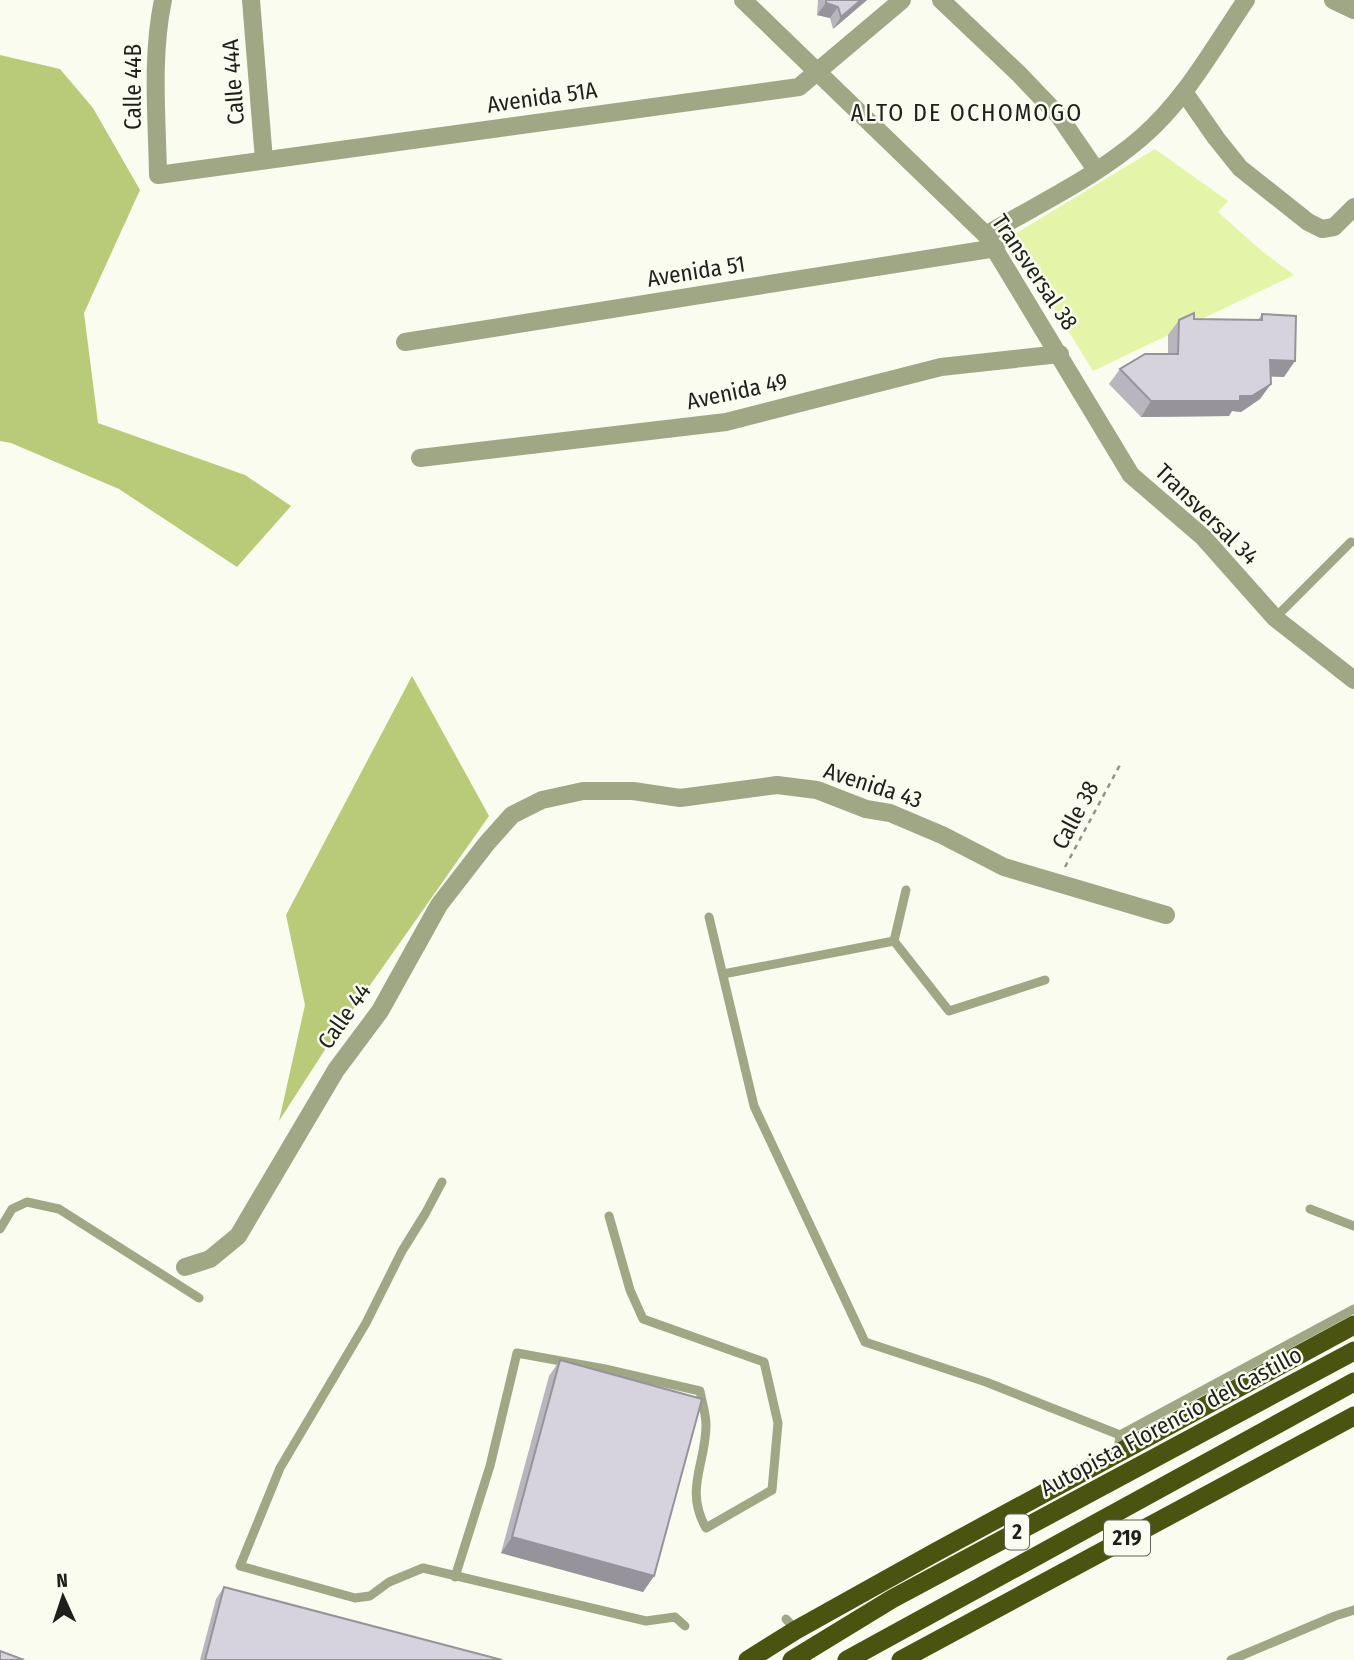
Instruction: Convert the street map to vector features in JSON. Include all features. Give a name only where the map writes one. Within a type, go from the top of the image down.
[{"type":"highway","points":[[748,1660],[791,1624],[1119,1444],[1352,1326]]},
{"type":"highway","name":"Autopista Florencio del Castillo","points":[[792,1660],[892,1599],[1354,1351]]},
{"type":"highway","name":"2","points":[[847,1660],[1354,1382]]},
{"type":"highway","name":"219","points":[[901,1660],[1354,1416]]},
{"type":"street","name":"Calle 44B","points":[[158,175],[157,53],[163,0]]},
{"type":"street","name":"Calle 44A","points":[[251,0],[264,160]]},
{"type":"street","name":"Transversal 38","points":[[743,0],[991,241],[1060,354]]},
{"type":"street","name":"Avenida 51A","points":[[158,175],[799,87],[902,0]]},
{"type":"street","points":[[941,0],[1059,116],[1096,170]]},
{"type":"street","name":"Avenida 51","points":[[405,342],[991,241],[1142,136],[1184,92],[1246,0]]},
{"type":"street","points":[[1333,0],[1354,10]]},
{"type":"street","points":[[1184,92],[1240,168],[1308,222],[1322,229],[1334,228],[1354,207]]},
{"type":"street","name":"Avenida 49","points":[[420,458],[726,422],[942,367],[1060,354]]},
{"type":"street","name":"Transversal 34","points":[[1060,354],[1131,475],[1203,537],[1275,618],[1354,680]]},
{"type":"street","name":"Avenida 43","points":[[551,798],[583,791],[633,791],[680,798],[777,785],[817,790],[866,809],[890,813],[942,835],[1004,867],[1166,915]]},
{"type":"street","name":"Calle 44","points":[[185,1267],[210,1259],[238,1236],[323,1090],[380,1011],[439,905],[487,843],[512,815],[525,807],[551,798]]},
{"type":"lane","points":[[1275,618],[1351,542]]},
{"type":"lane","points":[[894,941],[906,890]]},
{"type":"lane","points":[[709,917],[754,1106],[865,1342],[986,1382],[1119,1444],[1354,1309]]},
{"type":"lane","points":[[723,974],[894,941]]},
{"type":"lane","points":[[894,941],[949,1011],[1045,980]]},
{"type":"lane","points":[[442,1182],[402,1251],[366,1324],[280,1468],[240,1566],[355,1598],[370,1596],[389,1582],[423,1568],[646,1621],[675,1617],[685,1626]]},
{"type":"lane","points":[[0,1229],[12,1209],[27,1202],[59,1209],[199,1298]]},
{"type":"lane","points":[[1310,1209],[1354,1226]]},
{"type":"lane","points":[[455,1577],[490,1466],[517,1353],[605,1369],[700,1391],[706,1424],[695,1495],[698,1513],[706,1528],[772,1490],[778,1423],[764,1362],[643,1319],[630,1290],[609,1216]]},
{"type":"lane","points":[[1231,1660],[1354,1610]]},
{"type":"path","name":"Calle 38","points":[[1057,882],[1121,764]]},
{"type":"green space","points":[[0,55],[60,69],[93,108],[140,190],[84,313],[98,423],[245,475],[291,506],[237,567],[119,489],[11,443],[0,441]]},
{"type":"green space","points":[[1155,149],[1228,201],[1218,212],[1294,275],[1093,371],[1010,237]]},
{"type":"green space","points":[[412,676],[489,816],[328,1045],[279,1121],[305,1005],[286,915]]},
{"type":"building","points":[[826,0],[861,0],[841,17],[838,7],[826,3]]},
{"type":"building","points":[[1194,313],[1194,319],[1262,320],[1262,314],[1296,316],[1295,361],[1270,360],[1271,384],[1252,396],[1240,396],[1240,401],[1151,401],[1120,369],[1145,354],[1178,354],[1179,320]]},
{"type":"building","points":[[560,1360],[702,1399],[654,1576],[512,1537]]},
{"type":"building","points":[[224,1587],[502,1660],[205,1660]]},
{"type":"building","points":[[0,1651],[24,1660],[0,1660]]},
{"type":"district","name":"ALTO DE OCHOMOGO","points":[[967,113]]}]
